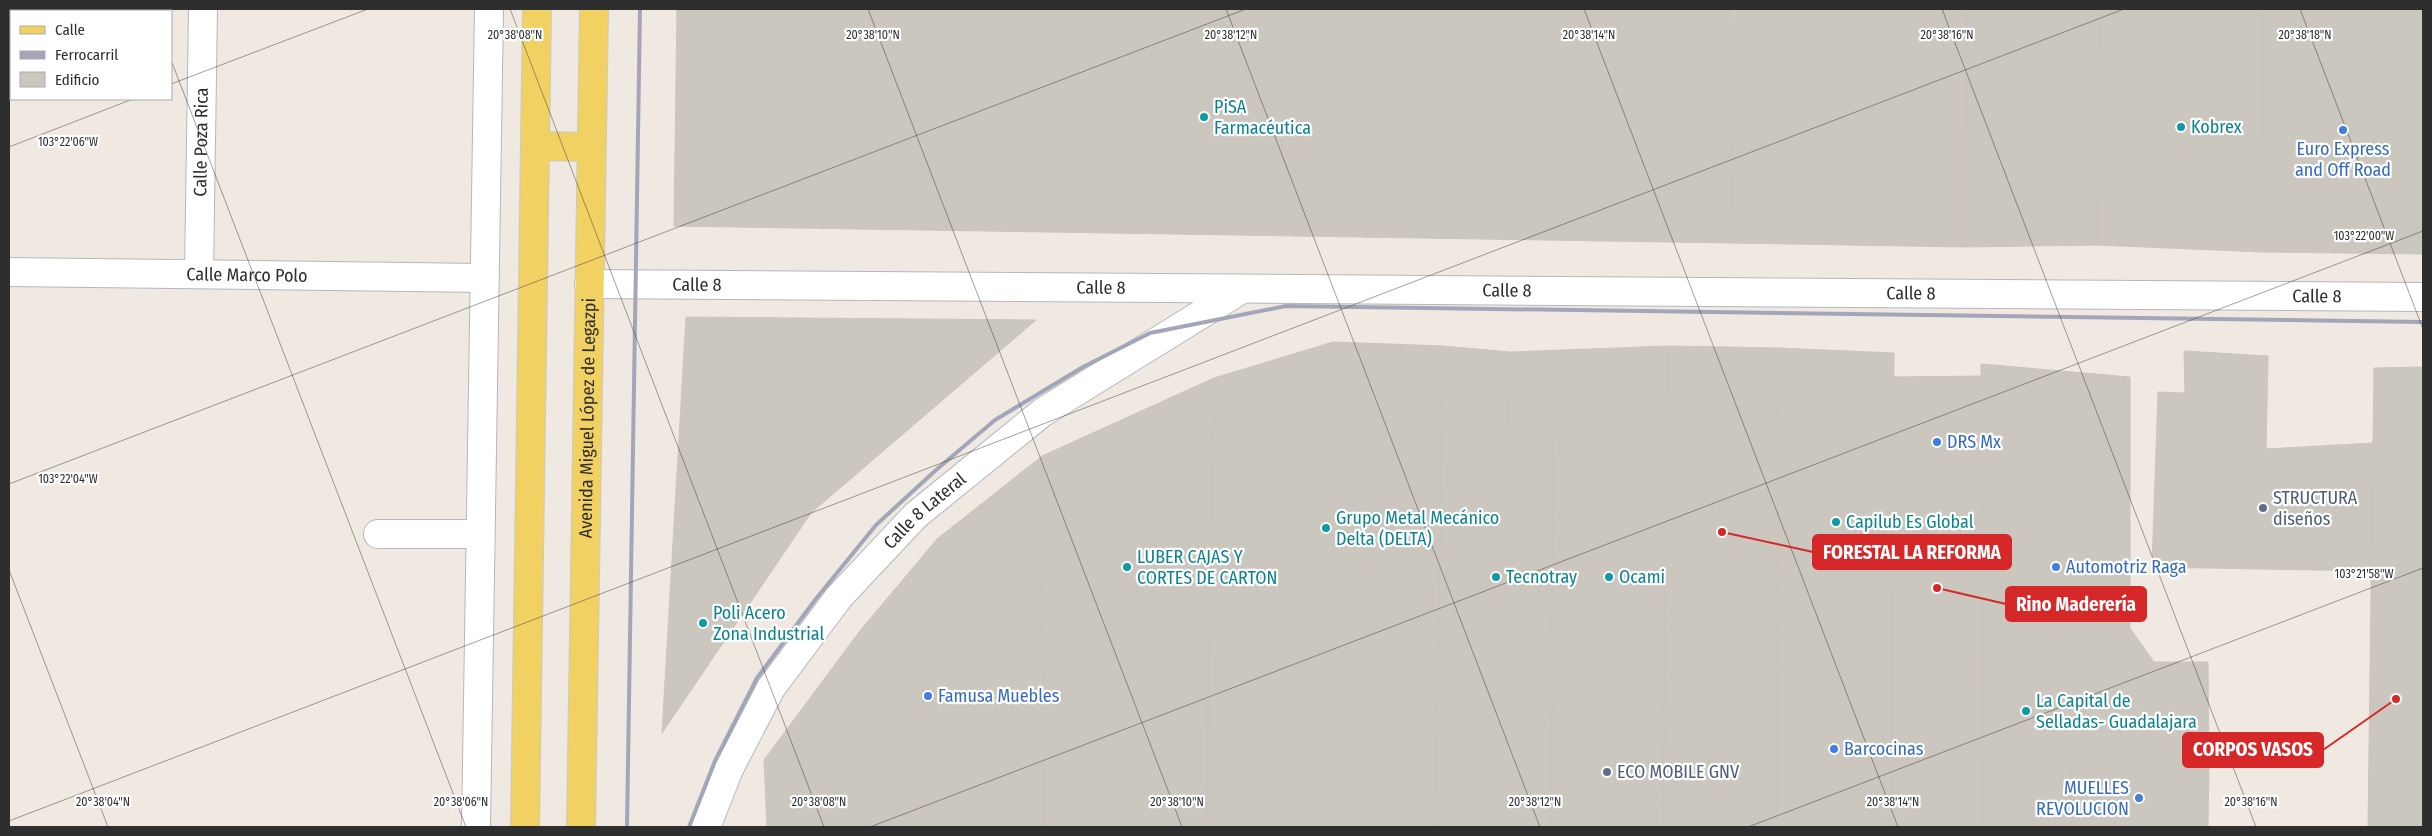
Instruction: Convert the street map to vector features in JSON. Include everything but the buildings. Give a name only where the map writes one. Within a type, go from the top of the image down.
[{"type":"main road","points":[[525,827],[537,9]]},
{"type":"main road","name":"Avenida Miguel López de Legazpi","points":[[581,827],[594,9]]},
{"type":"main road","points":[[535,146],[591,147]]},
{"type":"street","name":"Calle Poza Rica","points":[[199,274],[202,9]]},
{"type":"street","points":[[476,827],[489,9]]},
{"type":"street","name":"Calle Marco Polo","points":[[9,272],[484,278]]},
{"type":"street","name":"Calle 8","points":[[589,284],[2423,297]]},
{"type":"street","name":"Calle 8 Lateral","points":[[706,827],[729,769],[770,688],[840,597],[916,515],[1042,412],[1242,289]]},
{"type":"street","points":[[378,534],[480,534]]},
{"type":"railway","points":[[627,827],[640,9]]},
{"type":"railway","points":[[689,827],[715,761],[757,678],[815,600],[876,525],[936,470],[995,420],[1083,367],[1150,333],[1286,306],[2423,322]]},
{"type":"place","name":"PiSA Farmacéutica","points":[[1204,117]]},
{"type":"place","name":"Kobrex","points":[[2181,127]]},
{"type":"place","name":"Euro Express and Off Road","points":[[2343,130]]},
{"type":"place","name":"DRS Mx","points":[[1937,442]]},
{"type":"place","name":"STRUCTURA diseños","points":[[2263,508]]},
{"type":"place","name":"Capilub Es Global","points":[[1836,522]]},
{"type":"place","name":"Grupo Metal Mecánico Delta (DELTA)","points":[[1326,528]]},
{"type":"place","name":"FORESTAL LA REFORMA","points":[[1722,532]]},
{"type":"place","name":"LUBER CAJAS Y CORTES DE CARTON","points":[[1127,567]]},
{"type":"place","name":"Automotriz Raga","points":[[2056,567]]},
{"type":"place","name":"Tecnotray","points":[[1496,577]]},
{"type":"place","name":"Ocami","points":[[1609,577]]},
{"type":"place","name":"Rino Maderería","points":[[1937,588]]},
{"type":"place","name":"Poli Acero Zona Industrial","points":[[703,623]]},
{"type":"place","name":"Famusa Muebles","points":[[928,696]]},
{"type":"place","name":"CORPOS VASOS","points":[[2396,699]]},
{"type":"place","name":"La Capital de Selladas- Guadalajara","points":[[2026,711]]},
{"type":"place","name":"Barcocinas","points":[[1834,749]]},
{"type":"place","name":"ECO MOBILE GNV","points":[[1607,772]]},
{"type":"place","name":"MUELLES REVOLUCION","points":[[2139,798]]}]
